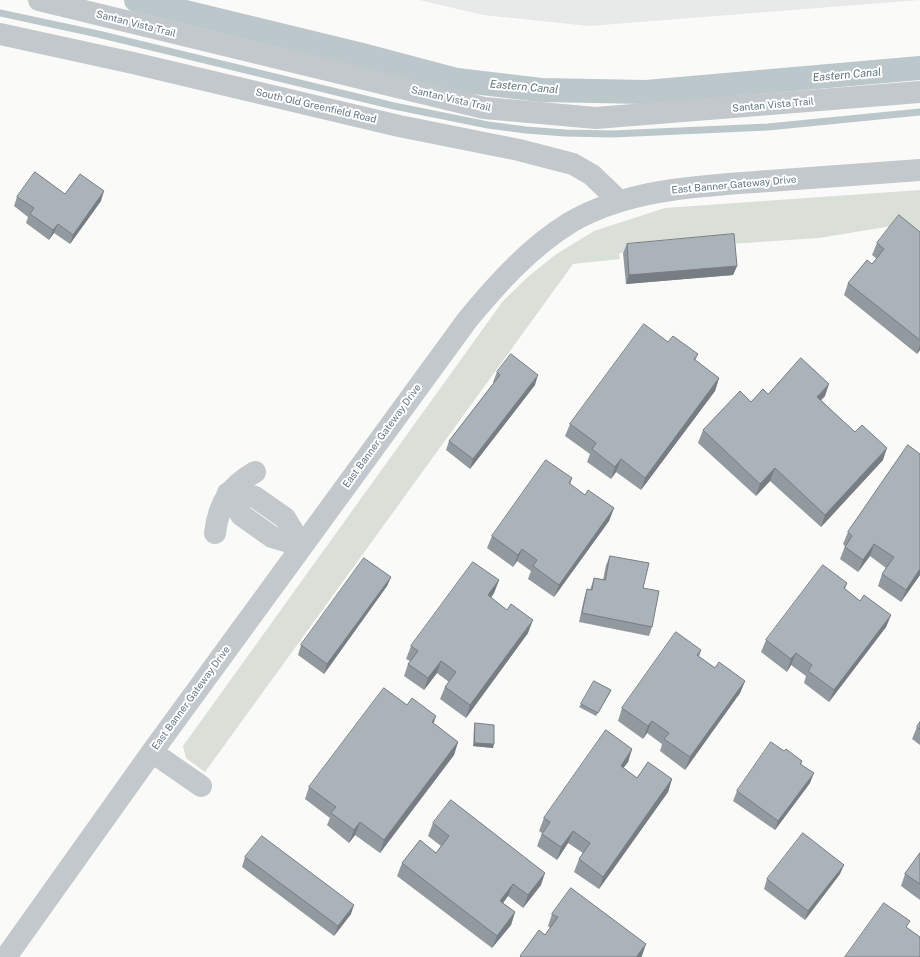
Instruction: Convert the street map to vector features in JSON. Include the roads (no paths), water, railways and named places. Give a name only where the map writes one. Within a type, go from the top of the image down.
[{"type":"street","name":"Santan Vista Trail","points":[[39,0],[484,108],[596,118],[920,92]]},
{"type":"street","name":"South Old Greenfield Road","points":[[0,34],[133,63],[399,126],[519,150],[573,164],[592,176],[619,201]]},
{"type":"street","name":"East Banner Gateway Drive","points":[[6,957],[152,752],[468,319],[492,290],[515,266],[543,242],[577,220],[619,201],[674,190],[709,186],[920,170]]},
{"type":"street","points":[[215,533],[217,515],[228,493],[239,482],[255,472]]},
{"type":"street","points":[[228,493],[255,497],[285,518],[302,546]]},
{"type":"street","points":[[152,752],[201,786]]},
{"type":"waterway","name":"Eastern Canal","points":[[136,0],[362,55],[457,80],[541,90],[646,92],[920,68]]},
{"type":"waterway","points":[[0,13],[98,34],[394,106],[488,125],[526,130],[565,133],[613,134],[768,127],[920,112]]}]
